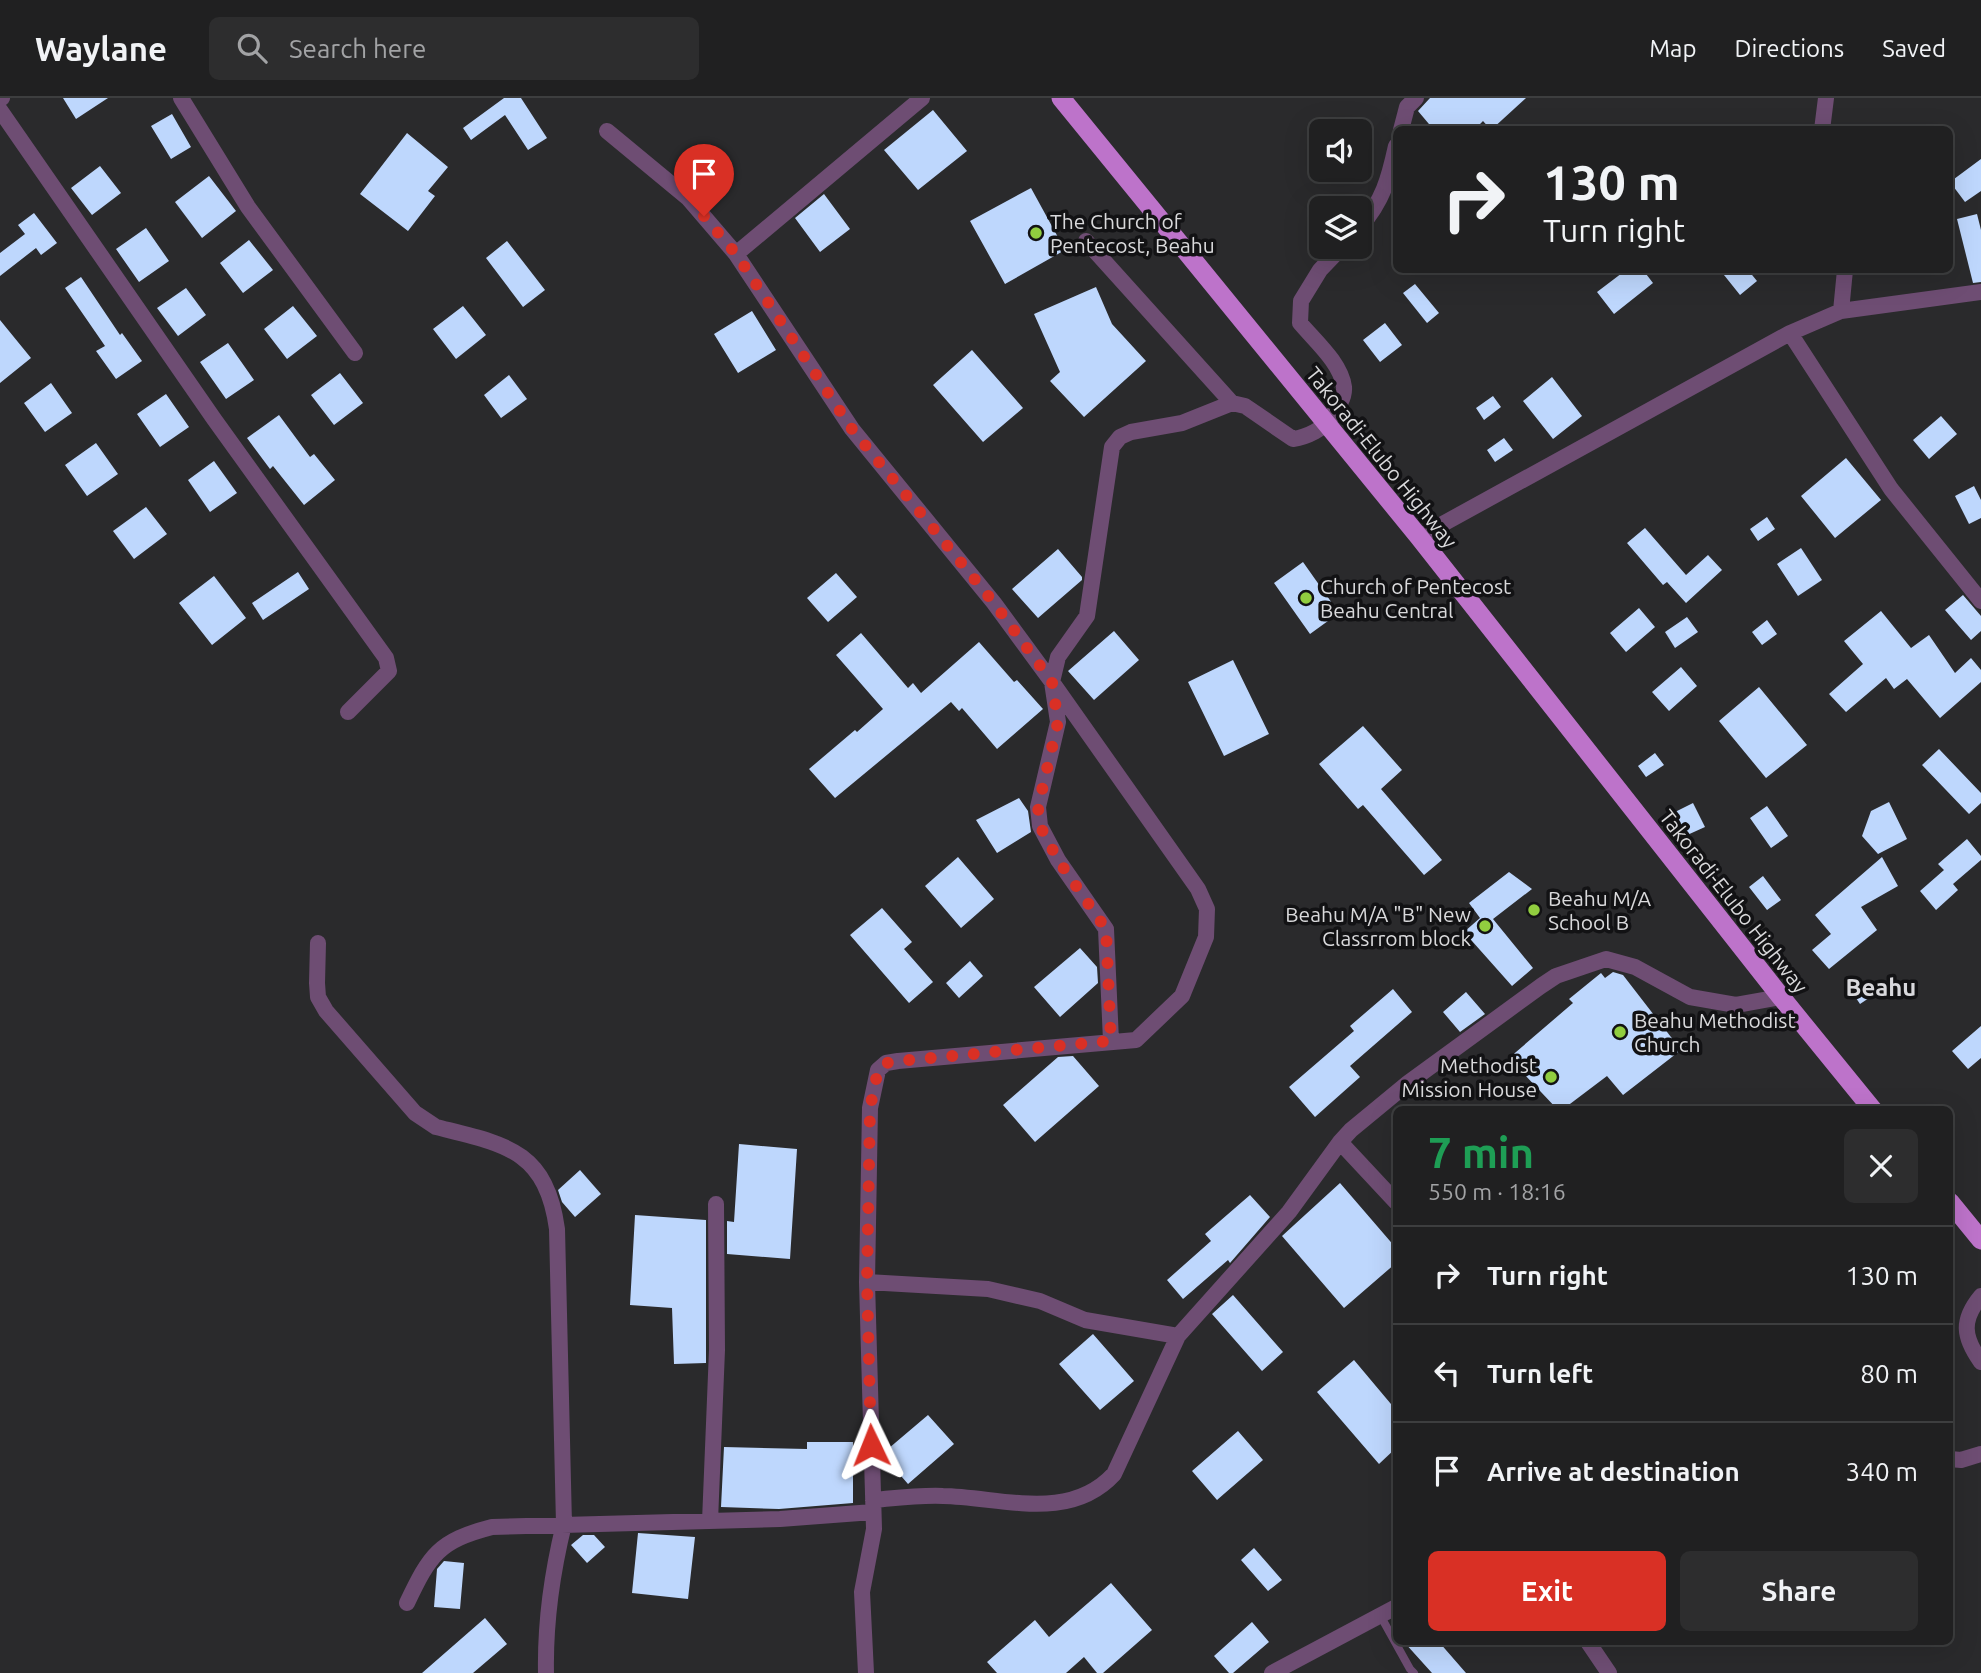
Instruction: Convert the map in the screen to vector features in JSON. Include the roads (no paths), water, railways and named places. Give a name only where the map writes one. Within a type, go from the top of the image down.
[{"type":"highway","name":"Takoradi-Elubo Highway","points":[[1061,98],[1419,537],[1780,997],[1870,1106]]},
{"type":"highway","points":[[1953,1206],[1981,1240]]},
{"type":"street","points":[[181,98],[248,207],[355,353]]},
{"type":"street","points":[[736,254],[922,98]]},
{"type":"street","points":[[1402,126],[1407,107],[1416,98]]},
{"type":"street","points":[[1822,126],[1826,98]]},
{"type":"street","points":[[0,110],[206,407],[386,658],[389,671],[348,712]]},
{"type":"street","points":[[607,131],[688,198],[736,254],[852,429],[994,603],[1198,889],[1208,909],[1206,937],[1182,996],[1136,1040],[898,1061],[886,1063],[878,1070],[870,1108],[867,1282],[873,1538],[862,1592],[866,1673]]},
{"type":"street","points":[[1372,212],[1386,187],[1393,158]]},
{"type":"street","points":[[1086,241],[1232,403]]},
{"type":"street","points":[[1111,1041],[1106,929],[1058,860],[1040,826],[1038,807],[1058,722],[1052,682],[1058,657],[1087,616],[1112,447],[1120,437],[1131,432],[1182,423],[1232,403],[1245,406],[1293,439],[1302,438],[1327,424],[1341,402],[1344,388],[1338,369],[1300,323],[1301,301],[1320,270],[1331,259]]},
{"type":"street","points":[[1841,311],[1845,273]]},
{"type":"street","points":[[1419,537],[1790,333],[1841,311],[1981,292]]},
{"type":"street","points":[[1790,333],[1891,489],[1981,601]]},
{"type":"street","points":[[318,943],[318,997],[326,1011],[415,1113],[436,1127],[507,1146],[524,1157],[534,1167],[555,1211],[564,1524],[551,1592],[546,1636],[546,1673]]},
{"type":"street","points":[[407,1603],[430,1560],[441,1548],[453,1540],[492,1527],[710,1521],[873,1506],[943,1496],[1050,1505],[1087,1496],[1104,1485],[1114,1474],[1178,1336],[1289,1212],[1339,1142],[1408,1083],[1541,986],[1556,976],[1606,959],[1635,967],[1690,997],[1736,1005],[1780,997]]},
{"type":"street","points":[[1339,1142],[1393,1199]]},
{"type":"street","points":[[710,1521],[717,1350],[716,1204]]},
{"type":"street","points":[[867,1282],[988,1289],[1040,1301],[1085,1320],[1178,1336]]},
{"type":"street","points":[[1981,1296],[1970,1309],[1966,1328],[1972,1350],[1981,1362]]},
{"type":"street","points":[[1953,1459],[1961,1460],[1981,1454]]},
{"type":"street","points":[[1272,1673],[1393,1608]]},
{"type":"street","points":[[1590,1645],[1609,1673]]},
{"type":"lane","points":[[1380,1615],[1393,1638]]},
{"type":"lane","points":[[1397,1645],[1414,1673]]},
{"type":"place","name":"The Church of Pentecost, Beahu","points":[[1036,233]]},
{"type":"place","name":"Church of Pentecost Beahu Central","points":[[1306,598]]},
{"type":"place","name":"Beahu M/A School B","points":[[1534,910]]},
{"type":"place","name":"Beahu M/A \"B\" New Classrrom block","points":[[1485,926]]},
{"type":"place","name":"Beahu Methodist Church","points":[[1620,1032]]},
{"type":"place","name":"Methodist Mission House","points":[[1551,1077]]},
{"type":"district","name":"Beahu","points":[[1881,987]]}]
